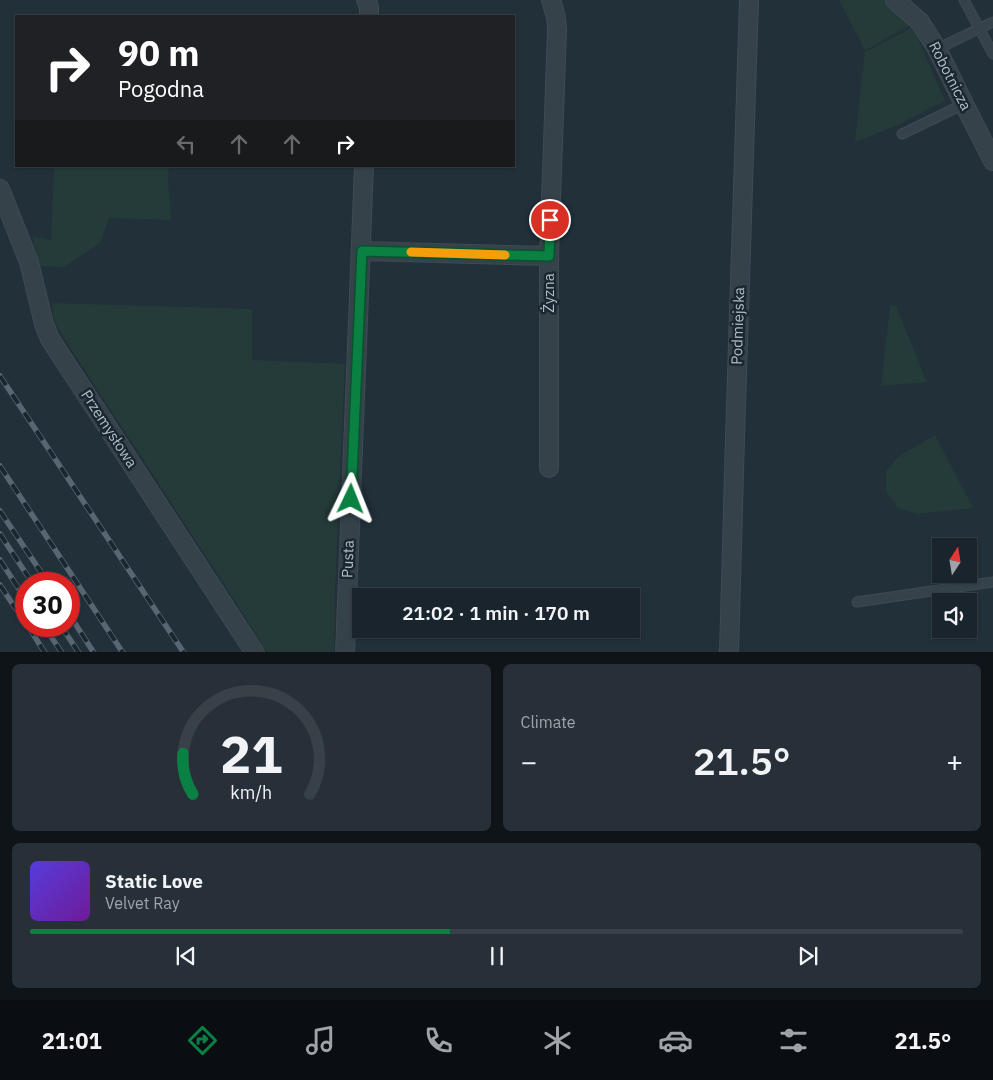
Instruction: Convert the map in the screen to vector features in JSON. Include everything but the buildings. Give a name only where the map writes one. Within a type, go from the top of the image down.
[{"type":"street","name":"Żyzna","points":[[549,468],[549,256],[557,30],[556,17],[550,0]]},
{"type":"street","name":"Podmiejska","points":[[729,652],[749,0]]},
{"type":"street","name":"Robotnicza","points":[[895,0],[920,22],[937,49],[993,161]]},
{"type":"street","name":"Pusta","points":[[344,652],[364,167]]},
{"type":"street","name":"Przemysłowa","points":[[0,188],[29,262],[44,324],[50,339],[256,652]]},
{"type":"street","points":[[362,251],[549,256]]},
{"type":"lane","points":[[964,0],[993,54]]},
{"type":"lane","points":[[937,49],[993,22]]},
{"type":"lane","points":[[902,134],[964,104]]},
{"type":"lane","points":[[857,602],[993,582]]},
{"type":"green space","points":[[839,0],[884,0],[913,23],[866,50],[913,27],[945,101],[896,126],[855,142],[865,50]]},
{"type":"green space","points":[[54,167],[169,167],[171,220],[109,218],[100,243],[64,267],[41,266],[32,236],[51,240]]},
{"type":"green space","points":[[52,303],[252,309],[252,360],[345,364],[334,652],[267,652],[57,327]]},
{"type":"green space","points":[[890,306],[896,306],[927,382],[881,386]]},
{"type":"green space","points":[[935,435],[973,508],[917,514],[898,508],[886,491],[886,471],[898,457]]},
{"type":"railway","points":[[0,376],[183,652]]},
{"type":"railway","points":[[0,466],[122,652]]},
{"type":"railway","points":[[0,511],[41,572]]},
{"type":"railway","points":[[0,534],[25,572]]},
{"type":"railway","points":[[0,560],[15,583]]},
{"type":"railway","points":[[0,585],[15,608]]},
{"type":"railway","points":[[80,631],[93,652]]},
{"type":"railway","points":[[35,637],[44,652]]},
{"type":"railway","points":[[51,637],[61,652]]},
{"type":"railway","points":[[68,637],[78,652]]},
{"type":"slow traffic","points":[[411,252],[505,255]]},
{"type":"route","points":[[351,499],[362,251],[549,256],[550,220]]}]
